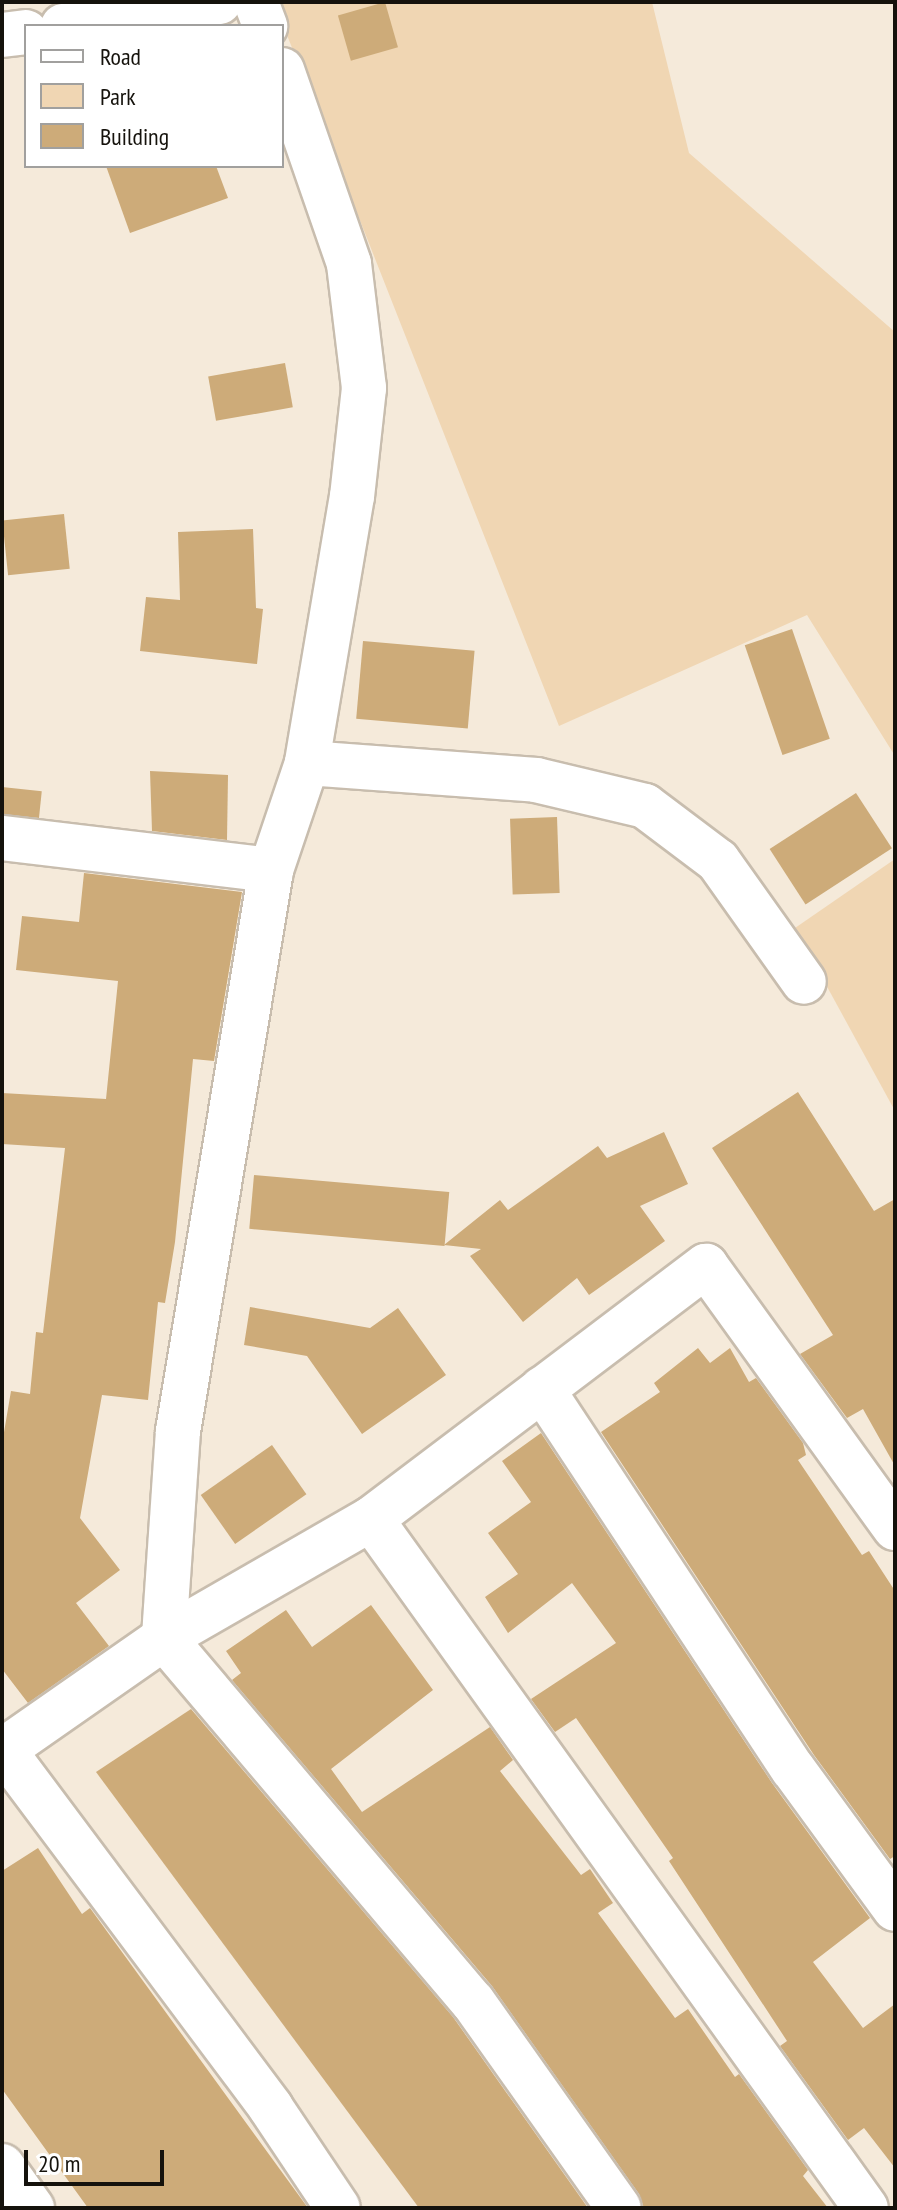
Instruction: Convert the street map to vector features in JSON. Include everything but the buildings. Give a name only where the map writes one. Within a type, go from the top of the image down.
[{"type":"street","points":[[76,24],[219,2]]},
{"type":"street","points":[[256,2],[264,24]]},
{"type":"street","points":[[2,35],[24,32]]},
{"type":"street","points":[[284,76],[349,264],[364,388],[352,496],[307,763],[271,870],[178,1431],[164,1638],[473,2002],[619,2208]]},
{"type":"street","points":[[307,763],[536,780],[645,806],[718,861],[804,982]]},
{"type":"street","points":[[2,838],[271,870]]},
{"type":"street","points":[[338,2208],[271,2108],[3,1750],[164,1638],[371,1519],[706,1266],[895,1528]]},
{"type":"street","points":[[542,1389],[793,1769],[895,1909]]},
{"type":"street","points":[[371,1519],[866,2208]]},
{"type":"street","points":[[2,2166],[32,2208]]},
{"type":"green space","points":[[274,2],[652,2],[689,153],[895,332],[895,756],[807,615],[559,726]]},
{"type":"green space","points":[[895,859],[895,1111],[795,928]]}]
